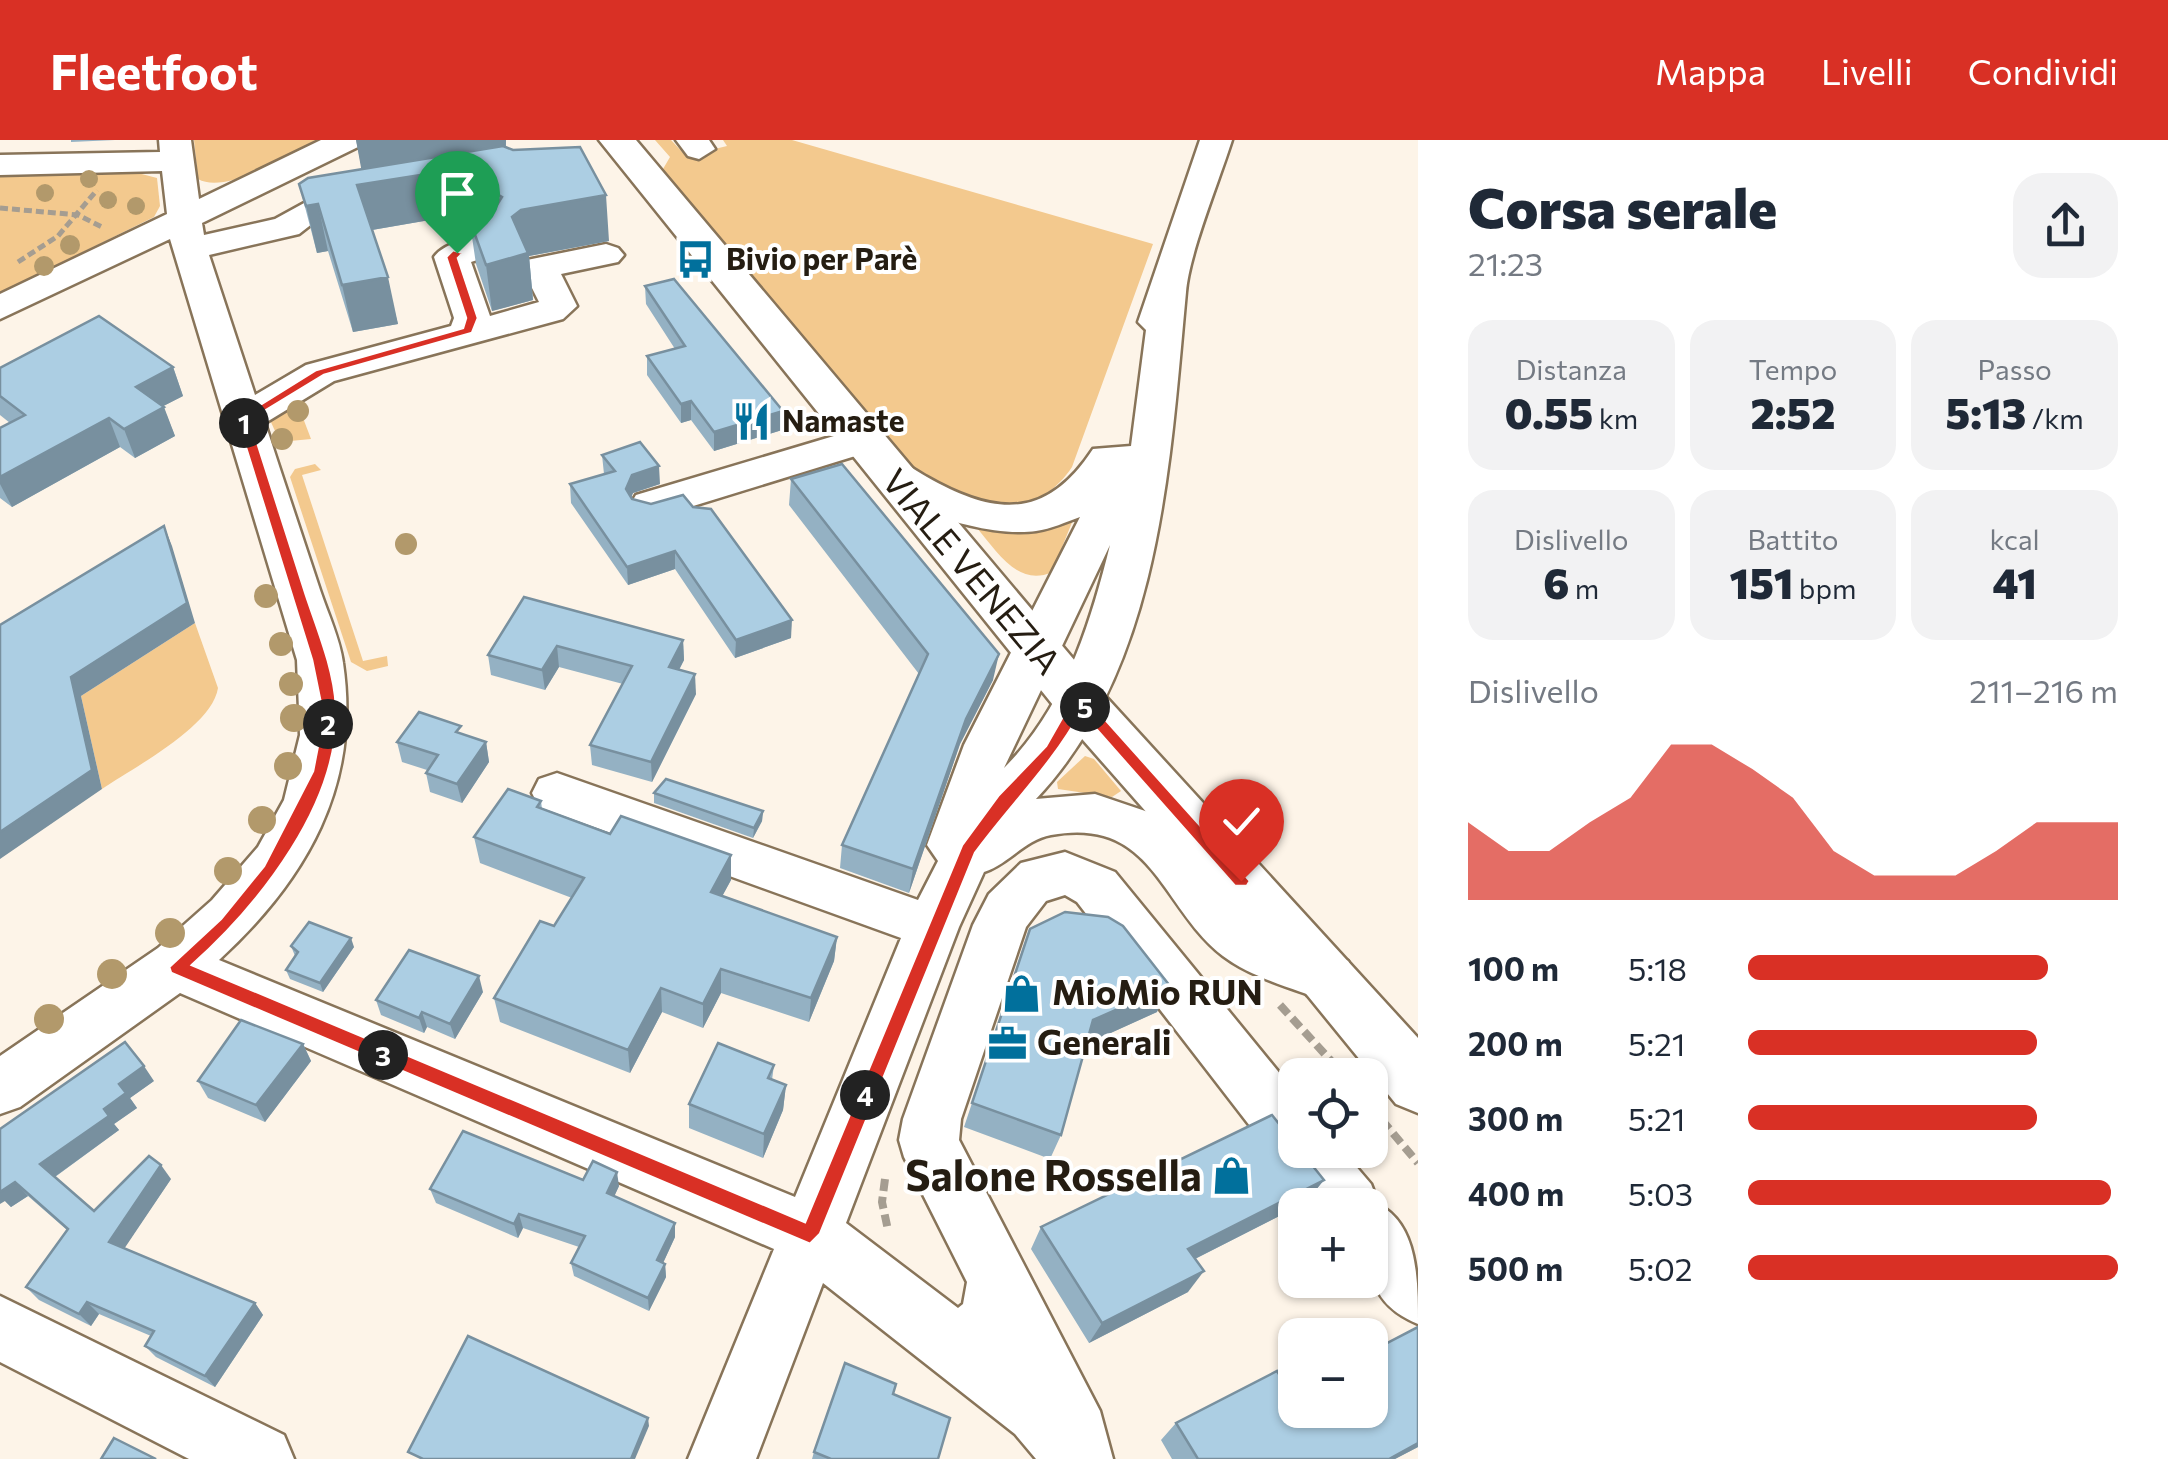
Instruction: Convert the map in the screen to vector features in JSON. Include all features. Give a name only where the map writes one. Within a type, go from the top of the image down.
[{"type":"main road","name":"VIALE VENEZIA","points":[[617,140],[873,453],[1032,629],[1079,701],[1329,978],[1401,1104]]},
{"type":"street","points":[[0,308],[186,234],[348,140]]},
{"type":"street","points":[[651,505],[873,453],[925,496],[983,516],[1014,519],[1064,508],[1080,498],[1102,470],[1168,293],[1216,140]]},
{"type":"street","points":[[0,165],[176,150],[186,234],[320,660],[328,704],[328,735],[316,784],[270,870],[227,924],[178,967],[0,1088]]},
{"type":"street","points":[[186,234],[278,230],[306,212],[398,196]]},
{"type":"street","points":[[468,331],[472,318],[452,257],[486,246]]},
{"type":"street","points":[[243,419],[320,372],[550,312],[559,306],[540,268],[606,255]]},
{"type":"street","points":[[722,1459],[932,928],[968,850],[1003,801],[1052,750],[1079,701],[1118,592],[1160,406],[1168,293]]},
{"type":"street","points":[[932,928],[962,813],[1032,629],[1115,488],[1134,432],[1168,293]]},
{"type":"street","points":[[1032,629],[1088,612],[1118,592]]},
{"type":"street","points":[[557,793],[932,928]]},
{"type":"street","points":[[932,928],[970,864],[994,839],[1033,816],[1073,812],[1123,822],[1145,832],[1164,847],[1239,939],[1329,978]]},
{"type":"street","points":[[1080,1459],[1072,1420],[934,1157],[929,1140],[932,1118],[1010,904],[1034,878],[1057,872],[1096,887],[1278,1116]]},
{"type":"street","points":[[178,967],[810,1234],[1039,1410],[1080,1459]]},
{"type":"street","points":[[1319,1168],[1335,1188]]},
{"type":"street","points":[[1388,1254],[1418,1292]]},
{"type":"street","points":[[958,1349],[986,1328],[997,1306],[999,1278]]},
{"type":"street","points":[[0,1328],[260,1459]]},
{"type":"path","points":[[4,270],[58,236],[107,182]]},
{"type":"path","points":[[0,208],[78,215],[118,236]]},
{"type":"path","points":[[1269,993],[1328,1058]]},
{"type":"path","points":[[1401,1104],[1418,1164]]},
{"type":"path","points":[[887,1168],[882,1202],[890,1236]]},
{"type":"shaded area","points":[[194,140],[316,140],[241,178],[210,183],[198,179]]},
{"type":"shaded area","points":[[655,140],[671,140],[686,156],[727,146],[723,140],[792,140],[1153,244],[1072,467],[1060,482],[1032,501],[1000,506],[966,499],[915,474],[666,175],[663,169],[670,157]]},
{"type":"shaded area","points":[[134,172],[157,178],[160,206],[154,217],[0,293],[0,175]]},
{"type":"shaded area","points":[[297,402],[311,439],[280,442],[270,420]]},
{"type":"shaded area","points":[[315,464],[321,470],[302,475],[363,661],[387,656],[388,666],[367,671],[351,662],[290,477],[295,469]]},
{"type":"shaded area","points":[[1075,515],[1052,572],[1040,576],[1018,571],[977,528],[979,524]]},
{"type":"shaded area","points":[[195,623],[218,688],[213,703],[170,745],[102,789],[81,696]]},
{"type":"shaded area","points":[[1085,756],[1094,759],[1121,791],[1112,797],[1058,789],[1057,782]]},
{"type":"building","points":[[503,146],[513,150],[580,147],[606,195],[521,210],[512,217],[528,253],[486,265],[469,218],[494,210],[502,197],[486,188],[448,193],[440,172],[357,185],[388,277],[342,285],[318,204],[306,206],[299,184],[308,178]]},
{"type":"building","points":[[674,279],[783,411],[714,432],[691,401],[681,404],[647,356],[685,346],[645,286]]},
{"type":"building","points":[[99,316],[173,367],[136,387],[164,407],[124,429],[109,418],[0,477],[0,428],[25,415],[0,396],[0,368]]},
{"type":"building","points":[[640,442],[659,466],[632,475],[626,489],[632,499],[651,504],[683,495],[693,507],[711,509],[792,620],[736,640],[675,551],[627,567],[570,484],[615,471],[602,455]]},
{"type":"building","points":[[842,464],[999,654],[966,719],[913,869],[842,845],[928,654],[791,479]]},
{"type":"building","points":[[164,526],[187,603],[71,677],[92,770],[0,832],[0,625]]},
{"type":"building","points":[[524,597],[683,640],[669,667],[695,674],[651,762],[590,745],[632,666],[557,646],[542,670],[488,655]]},
{"type":"building","points":[[419,712],[461,726],[456,732],[486,742],[457,784],[426,773],[438,755],[397,742]]},
{"type":"building","points":[[666,779],[763,811],[754,828],[654,793]]},
{"type":"building","points":[[508,789],[541,801],[537,807],[610,834],[621,816],[731,855],[711,892],[837,937],[811,998],[721,969],[703,1004],[661,988],[628,1050],[494,998],[540,921],[554,926],[584,878],[474,837]]},
{"type":"building","points":[[1065,912],[1108,917],[1123,926],[1170,986],[1093,1020],[1061,1135],[972,1103],[1030,929]]},
{"type":"building","points":[[309,922],[351,938],[320,983],[286,970],[298,952],[291,946]]},
{"type":"building","points":[[409,950],[479,976],[450,1024],[422,1012],[419,1018],[376,1000]]},
{"type":"building","points":[[241,1020],[303,1044],[256,1105],[198,1081]]},
{"type":"building","points":[[125,1042],[144,1066],[119,1084],[126,1093],[104,1109],[109,1116],[40,1164],[94,1211],[149,1156],[161,1165],[109,1242],[255,1303],[205,1376],[145,1346],[154,1331],[87,1302],[79,1314],[26,1287],[68,1229],[15,1182],[0,1192],[0,1129]]},
{"type":"building","points":[[718,1043],[774,1065],[768,1078],[786,1085],[764,1134],[689,1104]]},
{"type":"building","points":[[1272,1115],[1278,1123],[1278,1168],[1314,1168],[1324,1180],[1308,1188],[1278,1188],[1278,1203],[1188,1249],[1204,1271],[1102,1323],[1041,1227]]},
{"type":"building","points":[[463,1131],[583,1180],[593,1161],[617,1172],[607,1193],[675,1223],[657,1260],[665,1264],[648,1298],[571,1263],[585,1236],[519,1214],[514,1224],[430,1189]]},
{"type":"building","points":[[1418,1327],[1418,1443],[1389,1459],[1198,1459],[1176,1423],[1277,1371],[1278,1428],[1388,1428],[1388,1343]]},
{"type":"building","points":[[468,1336],[648,1418],[631,1459],[423,1459],[408,1452]]},
{"type":"building","points":[[845,1363],[896,1384],[893,1394],[950,1418],[938,1459],[831,1459],[814,1452]]},
{"type":"building","points":[[114,1438],[156,1459],[101,1459]]},
{"type":"place","name":"Bivio per Parè","points":[[696,260]]},
{"type":"place","name":"Namaste","points":[[752,422]]},
{"type":"place","name":"MioMio RUN","points":[[1022,993]]},
{"type":"place","name":"Generali","points":[[1007,1043]]},
{"type":"place","name":"Salone Rossella","points":[[1232,1176]]},
{"type":"route","points":[[457,253],[452,257],[472,318],[468,331],[320,372],[243,419],[320,660],[328,704],[328,735],[321,771],[304,812],[270,870],[227,924],[178,967],[203,981],[782,1218],[810,1234],[932,928],[968,850],[1003,801],[1052,750],[1079,701],[1241,881]]}]
